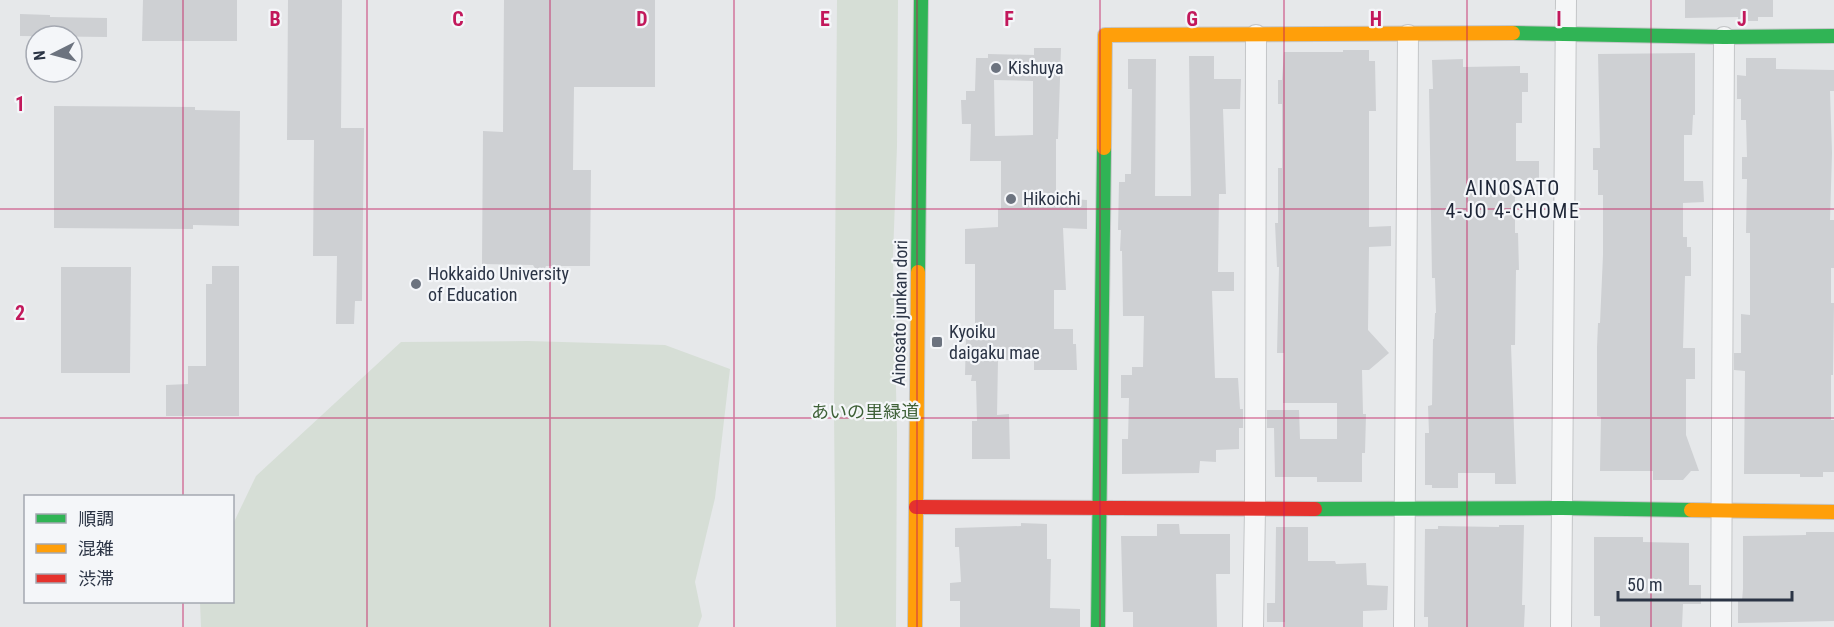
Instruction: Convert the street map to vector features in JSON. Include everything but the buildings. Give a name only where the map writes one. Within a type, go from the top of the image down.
[{"type":"street","name":"Ainosato junkan dori","points":[[915,627],[921,0]]},
{"type":"street","points":[[1562,627],[1566,0]]},
{"type":"street","points":[[1098,627],[1105,35],[1566,33],[1724,37],[1834,36]]},
{"type":"street","points":[[1253,627],[1256,35]]},
{"type":"street","points":[[1404,627],[1408,35]]},
{"type":"street","points":[[1721,627],[1724,37]]},
{"type":"street","points":[[916,507],[1406,510],[1562,508],[1834,512]]},
{"type":"green space","name":"あいの里緑道","points":[[837,0],[898,0],[897,146],[893,256],[897,432],[896,627],[836,627],[834,412]]},
{"type":"green space","points":[[528,341],[665,345],[730,369],[715,498],[695,582],[702,616],[698,627],[201,627],[200,603],[234,603],[234,522],[256,476],[401,342]]},
{"type":"traffic: fast","points":[[918,272],[921,0]]},
{"type":"traffic: fast","points":[[1513,33],[1724,37],[1834,36]]},
{"type":"traffic: fast","points":[[1098,627],[1104,148]]},
{"type":"traffic: fast","points":[[1315,509],[1691,510]]},
{"type":"traffic: slow","points":[[1104,148],[1105,35],[1513,33]]},
{"type":"traffic: slow","points":[[915,627],[918,272]]},
{"type":"traffic: slow","points":[[1691,510],[1834,512]]},
{"type":"traffic: jam","points":[[916,507],[1315,509]]},
{"type":"place","name":"Kishuya","points":[[996,68]]},
{"type":"place","name":"Hikoichi","points":[[1011,199]]},
{"type":"place","name":"Hokkaido University of Education","points":[[416,284]]},
{"type":"place","name":"Kyoiku daigaku mae","points":[[937,342]]},
{"type":"district","name":"AINOSATO 4-JO 4-CHOME","points":[[1513,200]]}]
